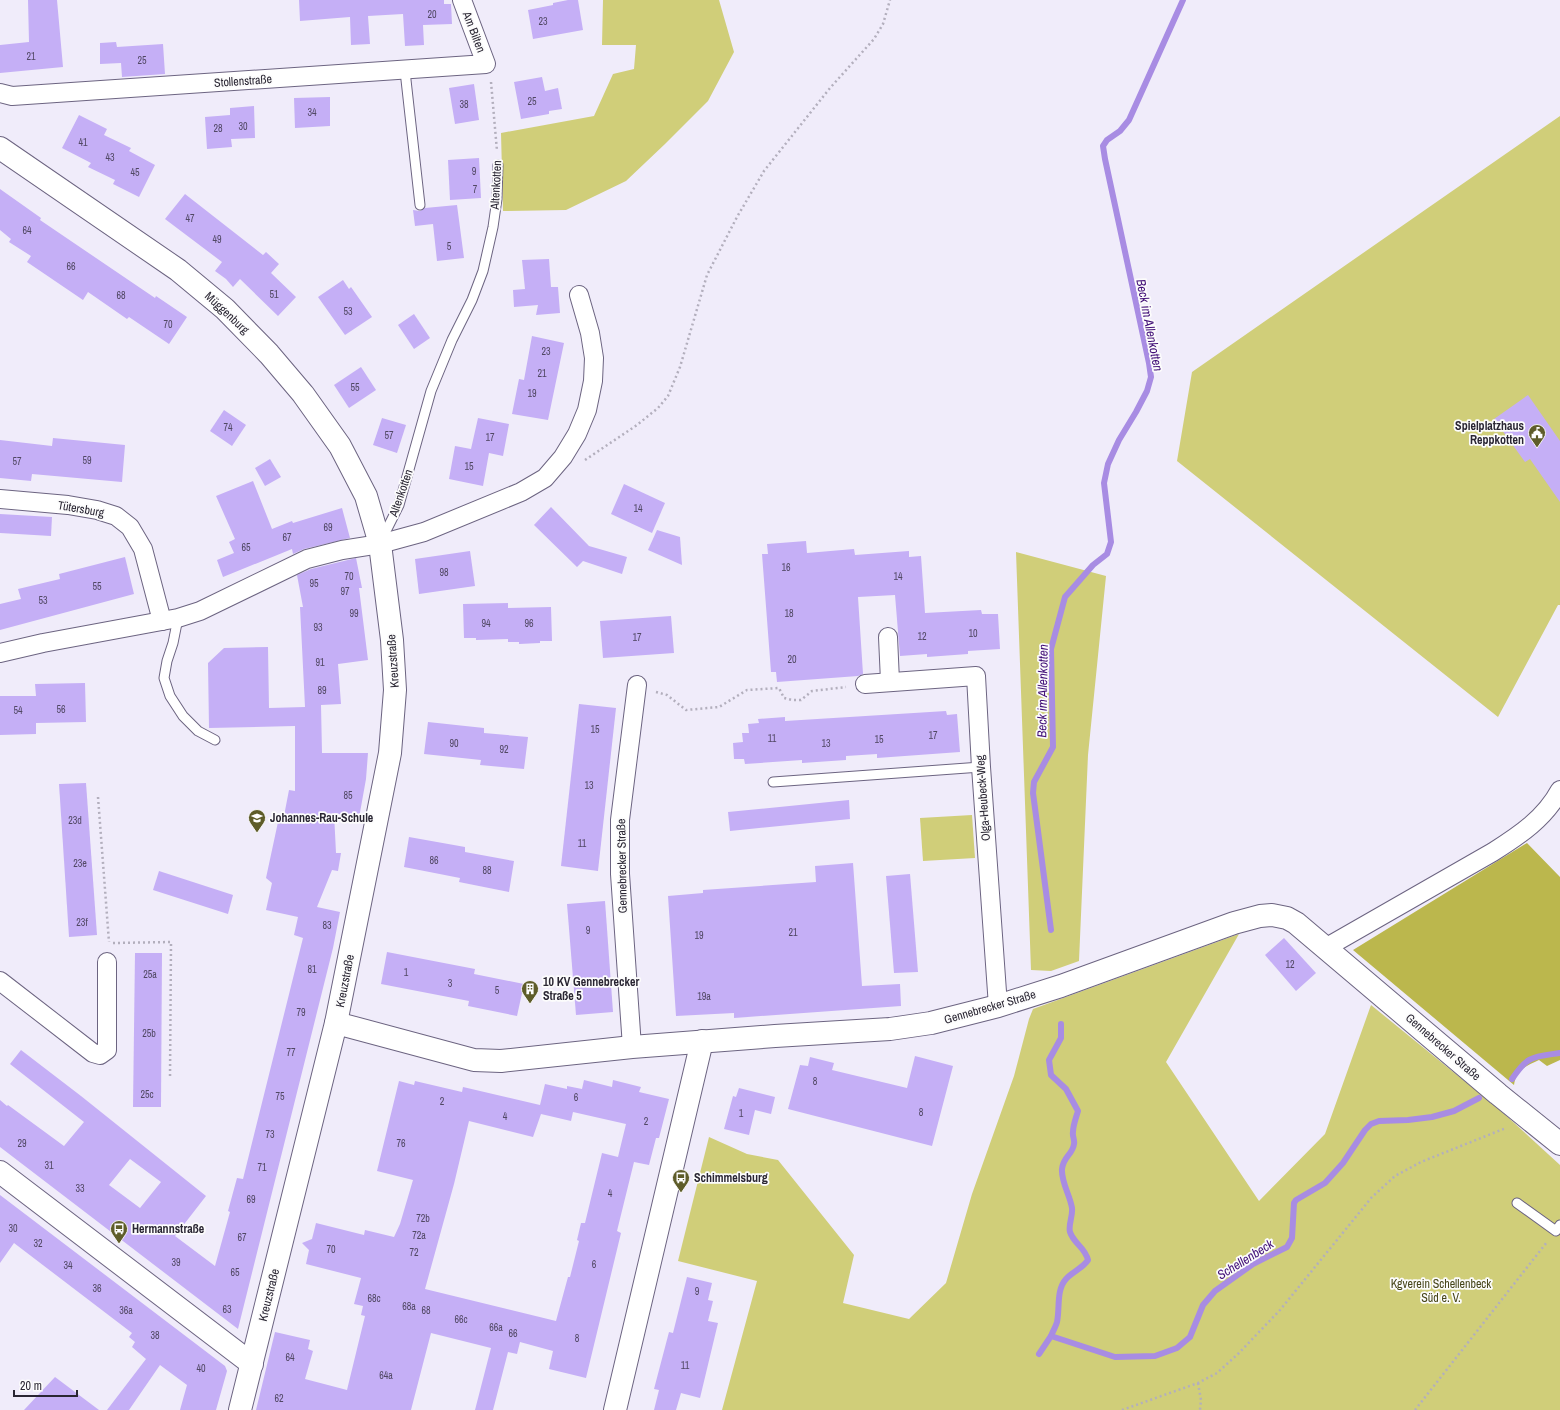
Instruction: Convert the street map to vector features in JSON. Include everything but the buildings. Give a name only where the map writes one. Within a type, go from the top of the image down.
[{"type":"main road","name":"Müggenburg","points":[[0,148],[178,270],[225,308],[269,354],[303,394],[340,446],[366,496],[380,544]]},
{"type":"main road","name":"Kreuzstraße","points":[[240,1410],[336,1023],[390,753],[395,690],[392,640],[380,544]]},
{"type":"main road","name":"Gennebrecker Straße","points":[[336,1023],[474,1060],[501,1061],[702,1041],[890,1029],[931,1024],[998,1006],[1061,986],[1234,923],[1260,916],[1280,916],[1296,923],[1327,947],[1529,1120],[1560,1144]]},
{"type":"main road","points":[[614,1410],[702,1041]]},
{"type":"main road","points":[[0,1172],[252,1364]]},
{"type":"street","name":"Am Bilten","points":[[462,0],[488,71]]},
{"type":"street","name":"Stollenstraße","points":[[0,93],[12,96],[404,71],[488,71]]},
{"type":"street","points":[[0,653],[43,643],[170,620],[200,611],[306,559],[342,550],[380,544],[424,532],[521,492],[545,478],[564,457],[577,434],[587,410],[593,381],[593,352],[590,333],[579,295]]},
{"type":"street","name":"Tütersburg","points":[[0,499],[68,505],[98,510],[116,516],[130,527],[143,549],[170,620]]},
{"type":"street","points":[[888,638],[890,681]]},
{"type":"street","name":"Olga-Heubeck-Weg","points":[[865,684],[976,676],[998,1006]]},
{"type":"street","name":"Gennebrecker Straße","points":[[632,1047],[620,874],[620,820],[637,685]]},
{"type":"street","points":[[1327,947],[1520,835],[1542,816],[1560,790]]},
{"type":"street","points":[[0,981],[93,1053],[100,1055],[107,1050],[107,962]]},
{"type":"lane","points":[[404,71],[420,205]]},
{"type":"lane","name":"Altenkotten","points":[[380,544],[399,505],[431,391],[452,340],[472,300],[483,271],[493,227],[497,199],[498,165]]},
{"type":"lane","points":[[170,620],[173,643],[167,661],[164,678],[170,696],[183,716],[198,730],[215,740]]},
{"type":"lane","points":[[773,782],[981,767]]},
{"type":"lane","points":[[1517,1203],[1558,1228]]},
{"type":"path","points":[[584,460],[591,457],[637,425],[658,408],[668,396],[680,367],[707,275],[737,217],[769,165],[830,88],[874,39],[883,24],[890,0]]},
{"type":"path","name":"Altenkotten","points":[[488,71],[498,165]]},
{"type":"path","points":[[637,685],[667,695],[686,710],[719,707],[747,690],[779,688],[784,698],[801,700],[812,692],[865,684]]},
{"type":"path","points":[[98,797],[109,943],[107,962]]},
{"type":"path","points":[[109,943],[171,942],[170,1079]]},
{"type":"path","points":[[1122,1410],[1198,1383],[1217,1373],[1239,1353],[1280,1310],[1372,1197],[1395,1176],[1421,1162],[1529,1120]]},
{"type":"path","points":[[1415,1410],[1558,1228]]},
{"type":"path","points":[[1198,1383],[1201,1400],[1200,1410]]},
{"type":"green space","points":[[603,0],[719,0],[734,52],[708,101],[626,181],[566,210],[503,211],[501,133],[594,116],[613,74],[634,69],[636,45],[602,45]]},
{"type":"green space","points":[[1560,116],[1560,605],[1558,605],[1498,717],[1177,461],[1192,372]]},
{"type":"green space","points":[[1016,552],[1106,576],[1088,755],[1079,961],[1051,971],[1031,970]]},
{"type":"green space","points":[[972,815],[975,858],[923,861],[920,818]]},
{"type":"green space","name":"Kgverein Schellenbeck Süd e. V.","points":[[1239,934],[1166,1062],[1259,1201],[1325,1134],[1371,1005],[1500,1110],[1560,1165],[1560,1410],[722,1410],[757,1281],[678,1261],[709,1137],[747,1154],[778,1160],[854,1255],[843,1303],[909,1319],[946,1283],[972,1194],[1014,1076],[1033,1009]]},
{"type":"shaded area","points":[[1527,843],[1560,877],[1560,1060],[1547,1066],[1539,1060],[1530,1064],[1519,1072],[1514,1085],[1353,950]]},
{"type":"waterway","name":"Beck im Allenkotten","points":[[1051,930],[1033,793],[1034,782],[1053,747],[1051,649],[1065,597],[1093,565],[1107,554],[1111,542],[1104,483],[1108,464],[1119,440],[1147,391],[1151,377],[1103,146],[1107,140],[1120,131],[1129,120],[1183,0]]},
{"type":"waterway","name":"Beck im Allenkotten","points":[[1051,1336],[1057,1322],[1060,1294],[1063,1283],[1088,1260],[1087,1256],[1074,1240],[1070,1232],[1072,1208],[1062,1174],[1064,1161],[1073,1147],[1073,1129],[1078,1111],[1066,1089],[1051,1075],[1049,1060],[1061,1038],[1061,1024]]},
{"type":"waterway","name":"Schellenbeck","points":[[1512,1079],[1522,1065],[1532,1058],[1560,1053]]},
{"type":"waterway","name":"Schellenbeck","points":[[1039,1354],[1051,1336],[1115,1357],[1155,1356],[1177,1348],[1190,1337],[1203,1305],[1215,1291],[1253,1264],[1287,1247],[1292,1238],[1294,1203],[1296,1200],[1325,1183],[1343,1163],[1365,1130],[1371,1124],[1379,1121],[1432,1117],[1454,1111],[1479,1098]]},
{"type":"place","name":"Spielplatzhaus Reppkotten","points":[[1537,448]]},
{"type":"place","name":"Johannes-Rau-Schule","points":[[257,833]]},
{"type":"place","name":"10 KV Gennebrecker Straße 5","points":[[530,1004]]},
{"type":"place","name":"Schimmelsburg","points":[[681,1193]]},
{"type":"place","name":"Hermannstraße","points":[[119,1244]]}]
